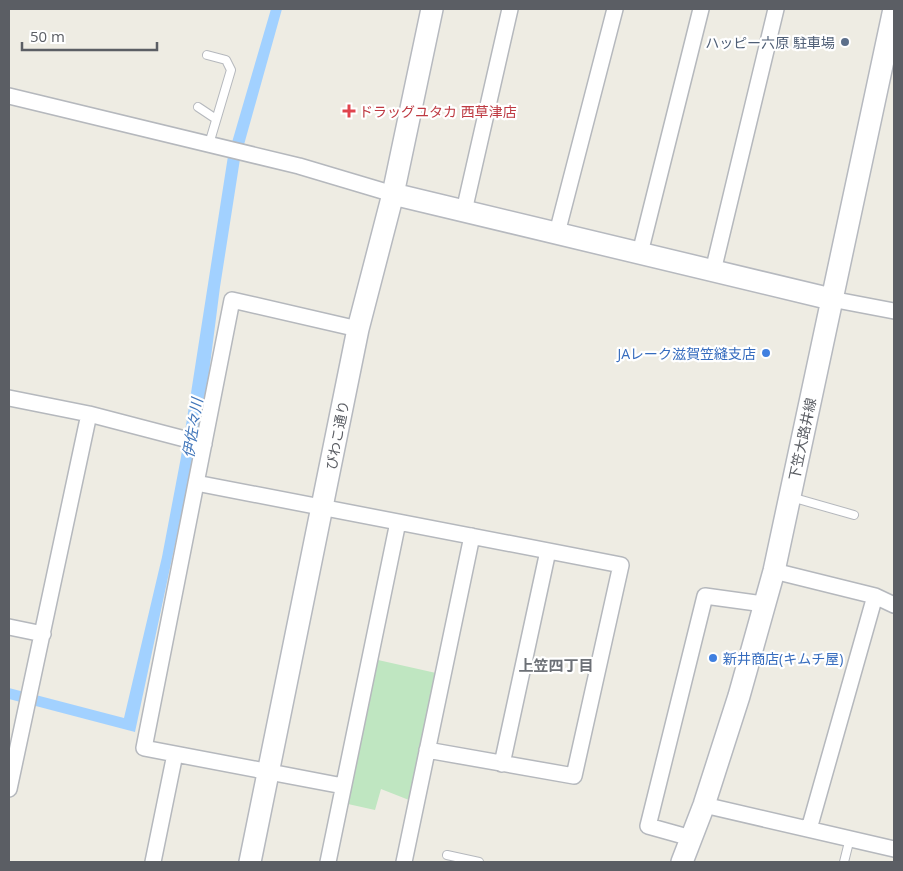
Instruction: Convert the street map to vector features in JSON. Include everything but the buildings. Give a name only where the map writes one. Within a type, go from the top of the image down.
[{"type":"street","name":"びわこ通り","points":[[250,862],[358,329],[394,194],[432,9]]},
{"type":"street","points":[[464,211],[510,9]]},
{"type":"street","points":[[557,233],[615,9]]},
{"type":"street","points":[[640,253],[701,9]]},
{"type":"street","points":[[713,271],[776,9]]},
{"type":"street","name":"下笠大路井線","points":[[682,862],[704,805],[739,696],[774,571],[894,9]]},
{"type":"street","points":[[9,96],[299,166],[394,194],[831,299],[894,311]]},
{"type":"street","points":[[343,786],[144,748],[196,483],[202,443],[232,300],[358,329]]},
{"type":"street","points":[[9,398],[89,414],[202,443]]},
{"type":"street","points":[[9,789],[11,761],[25,712],[43,634],[89,414]]},
{"type":"street","points":[[196,483],[621,565],[574,776],[427,750]]},
{"type":"street","points":[[328,862],[398,522]]},
{"type":"street","points":[[404,862],[472,536]]},
{"type":"street","points":[[502,764],[548,551]]},
{"type":"street","points":[[774,571],[874,596],[894,605]]},
{"type":"street","points":[[691,838],[648,826],[705,596],[764,604]]},
{"type":"street","points":[[810,829],[874,596]]},
{"type":"street","points":[[9,627],[43,634]]},
{"type":"street","points":[[153,862],[175,754]]},
{"type":"street","points":[[704,805],[894,849]]},
{"type":"lane","points":[[207,55],[226,60],[230,70],[209,144]]},
{"type":"lane","points":[[198,107],[216,119]]},
{"type":"lane","points":[[790,497],[854,515]]},
{"type":"lane","points":[[844,862],[850,838]]},
{"type":"lane","points":[[447,854],[479,862]]},
{"type":"green space","points":[[378,660],[436,673],[409,800],[381,789],[375,810],[348,804]]},
{"type":"water","name":"伊佐々川","points":[[271,9],[282,9],[240,159],[220,287],[205,404],[135,732],[9,699],[9,688],[124,718],[162,557],[181,457],[228,156]]},
{"type":"place","name":"ハッピー六原 駐車場","points":[[845,42]]},
{"type":"place","name":"ドラッグユタカ 西草津店","points":[[349,111]]},
{"type":"place","name":"JAレーク滋賀笠縫支店","points":[[766,353]]},
{"type":"place","name":"新井商店(キムチ屋)","points":[[713,658]]},
{"type":"district","name":"上笠四丁目","points":[[556,665]]}]
